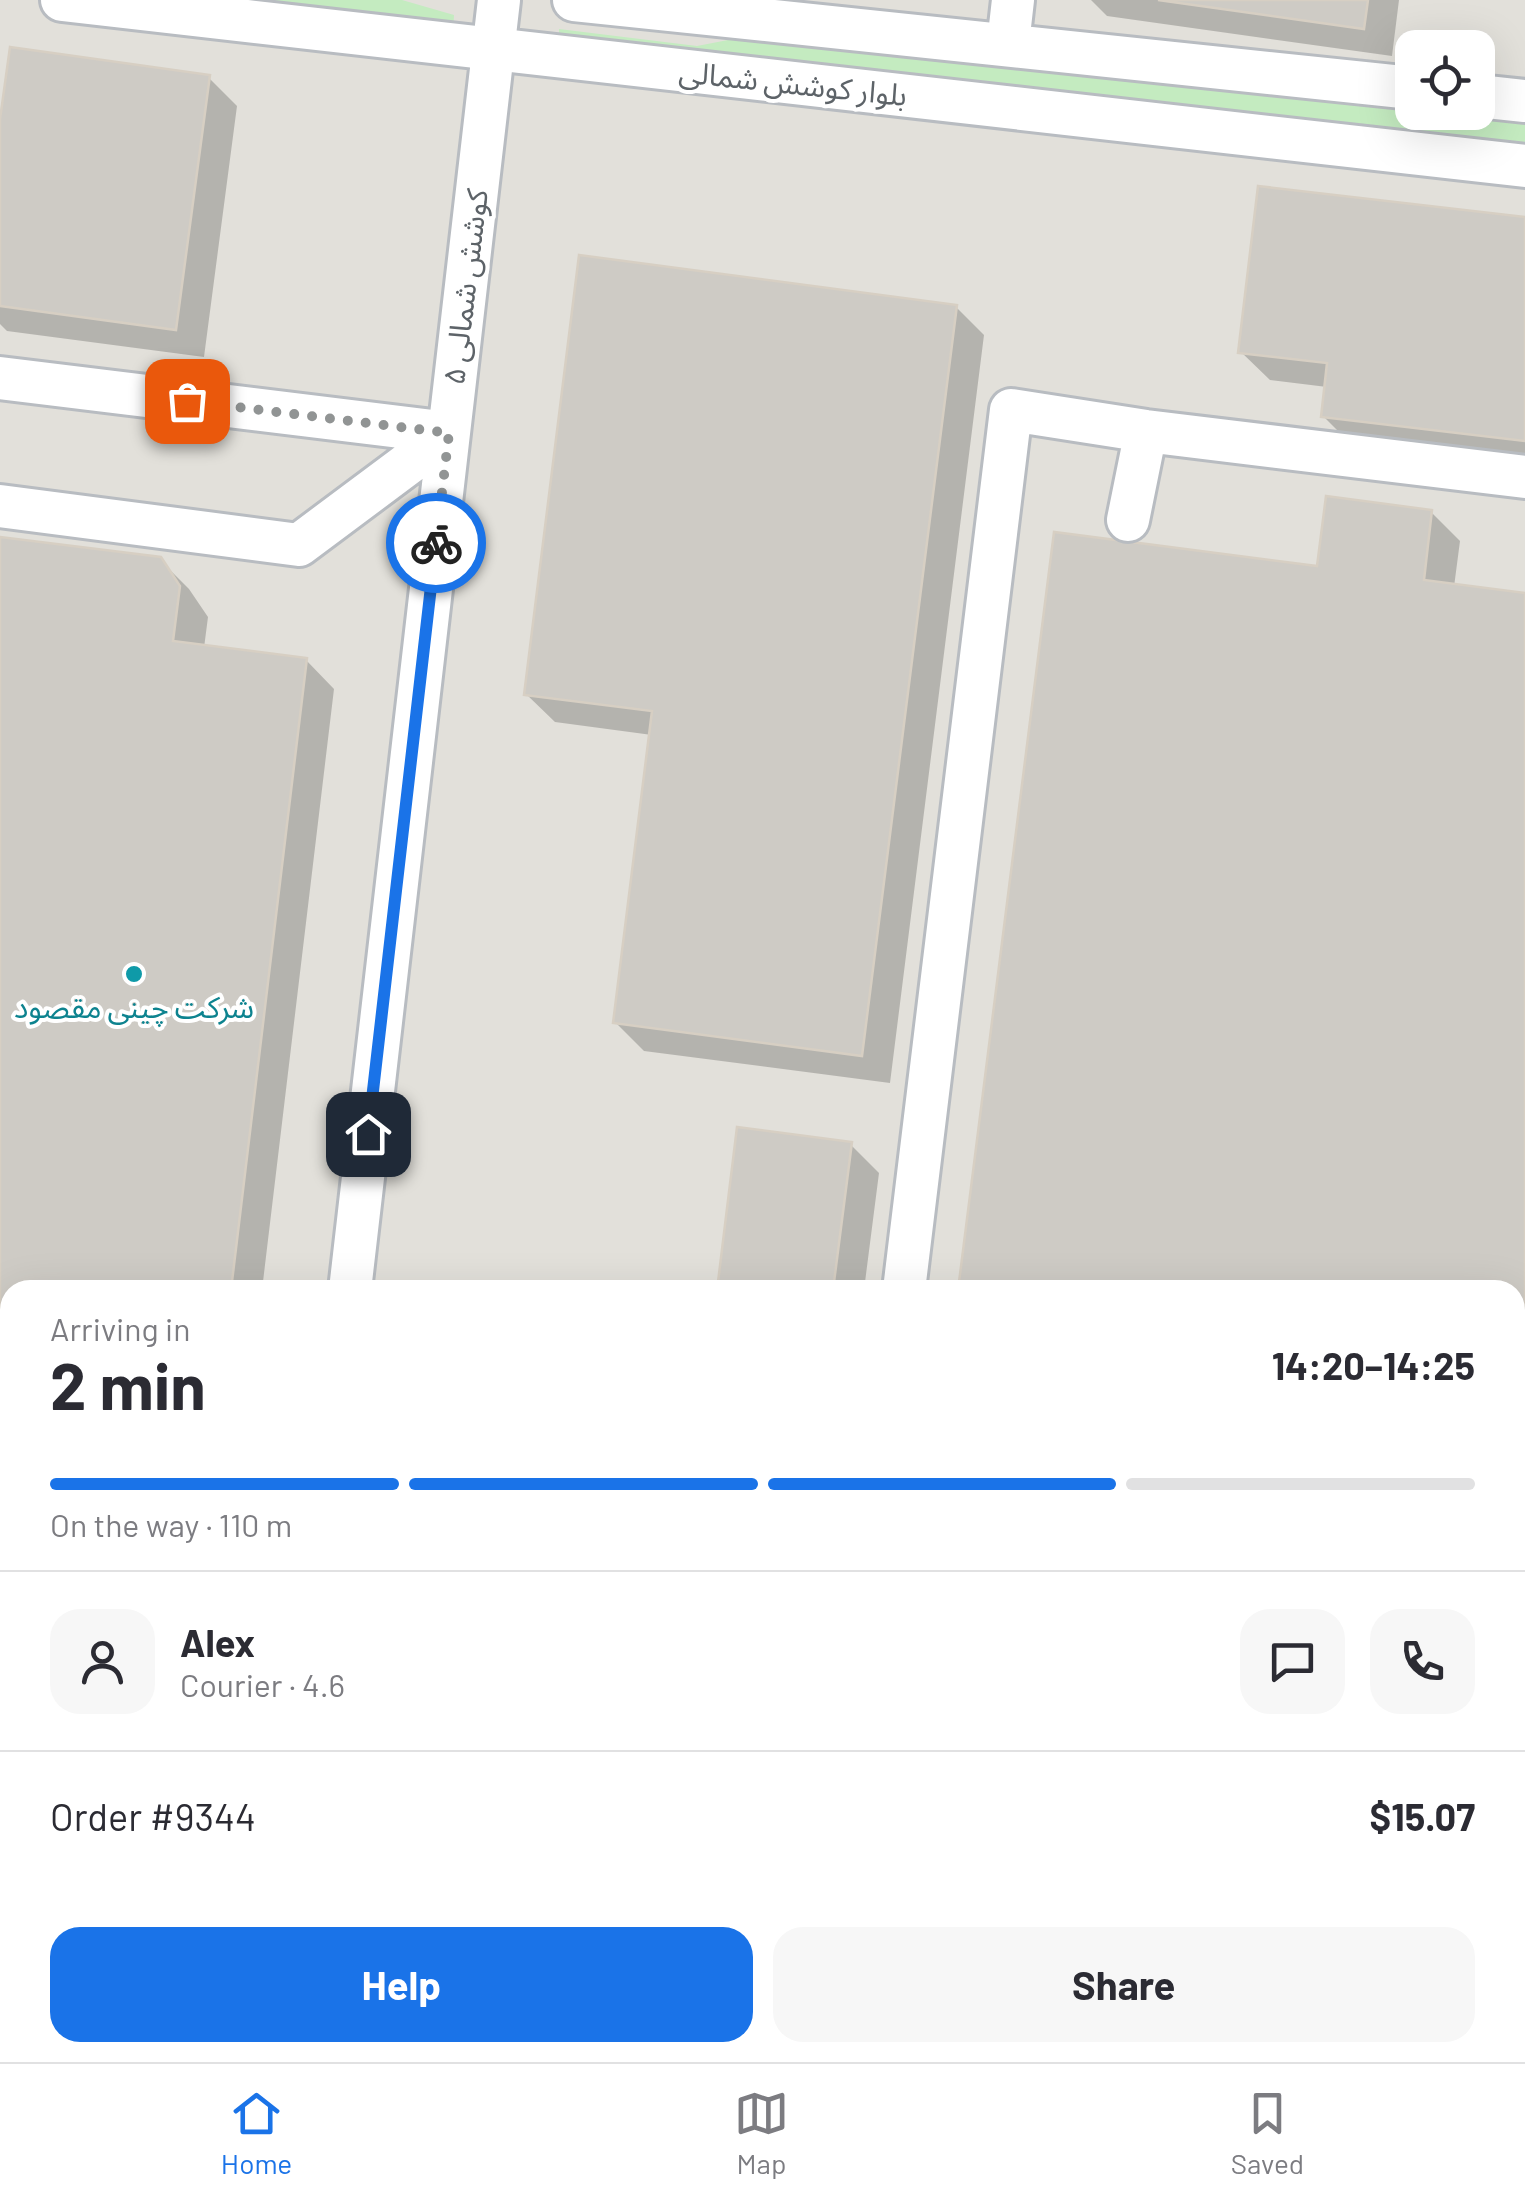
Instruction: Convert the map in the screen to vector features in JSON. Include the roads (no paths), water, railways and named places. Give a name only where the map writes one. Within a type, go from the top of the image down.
[{"type":"street","name":"بلوار کوشش شمالی","points":[[62,0],[1525,166]]},
{"type":"street","name":"کوشش شمالی ۵","points":[[351,1280],[500,0]]},
{"type":"street","name":"بلوار کوشش شمالی","points":[[574,0],[1395,86]]},
{"type":"street","points":[[1008,44],[1013,0]]},
{"type":"street","points":[[1495,98],[1525,101]]},
{"type":"street","points":[[0,378],[449,433]]},
{"type":"street","points":[[905,1280],[1012,410],[1525,476]]},
{"type":"street","points":[[1128,520],[1146,430]]},
{"type":"street","points":[[0,506],[298,545],[449,433]]},
{"type":"place","name":"شرکت چینی مقصود","points":[[134,974]]}]
